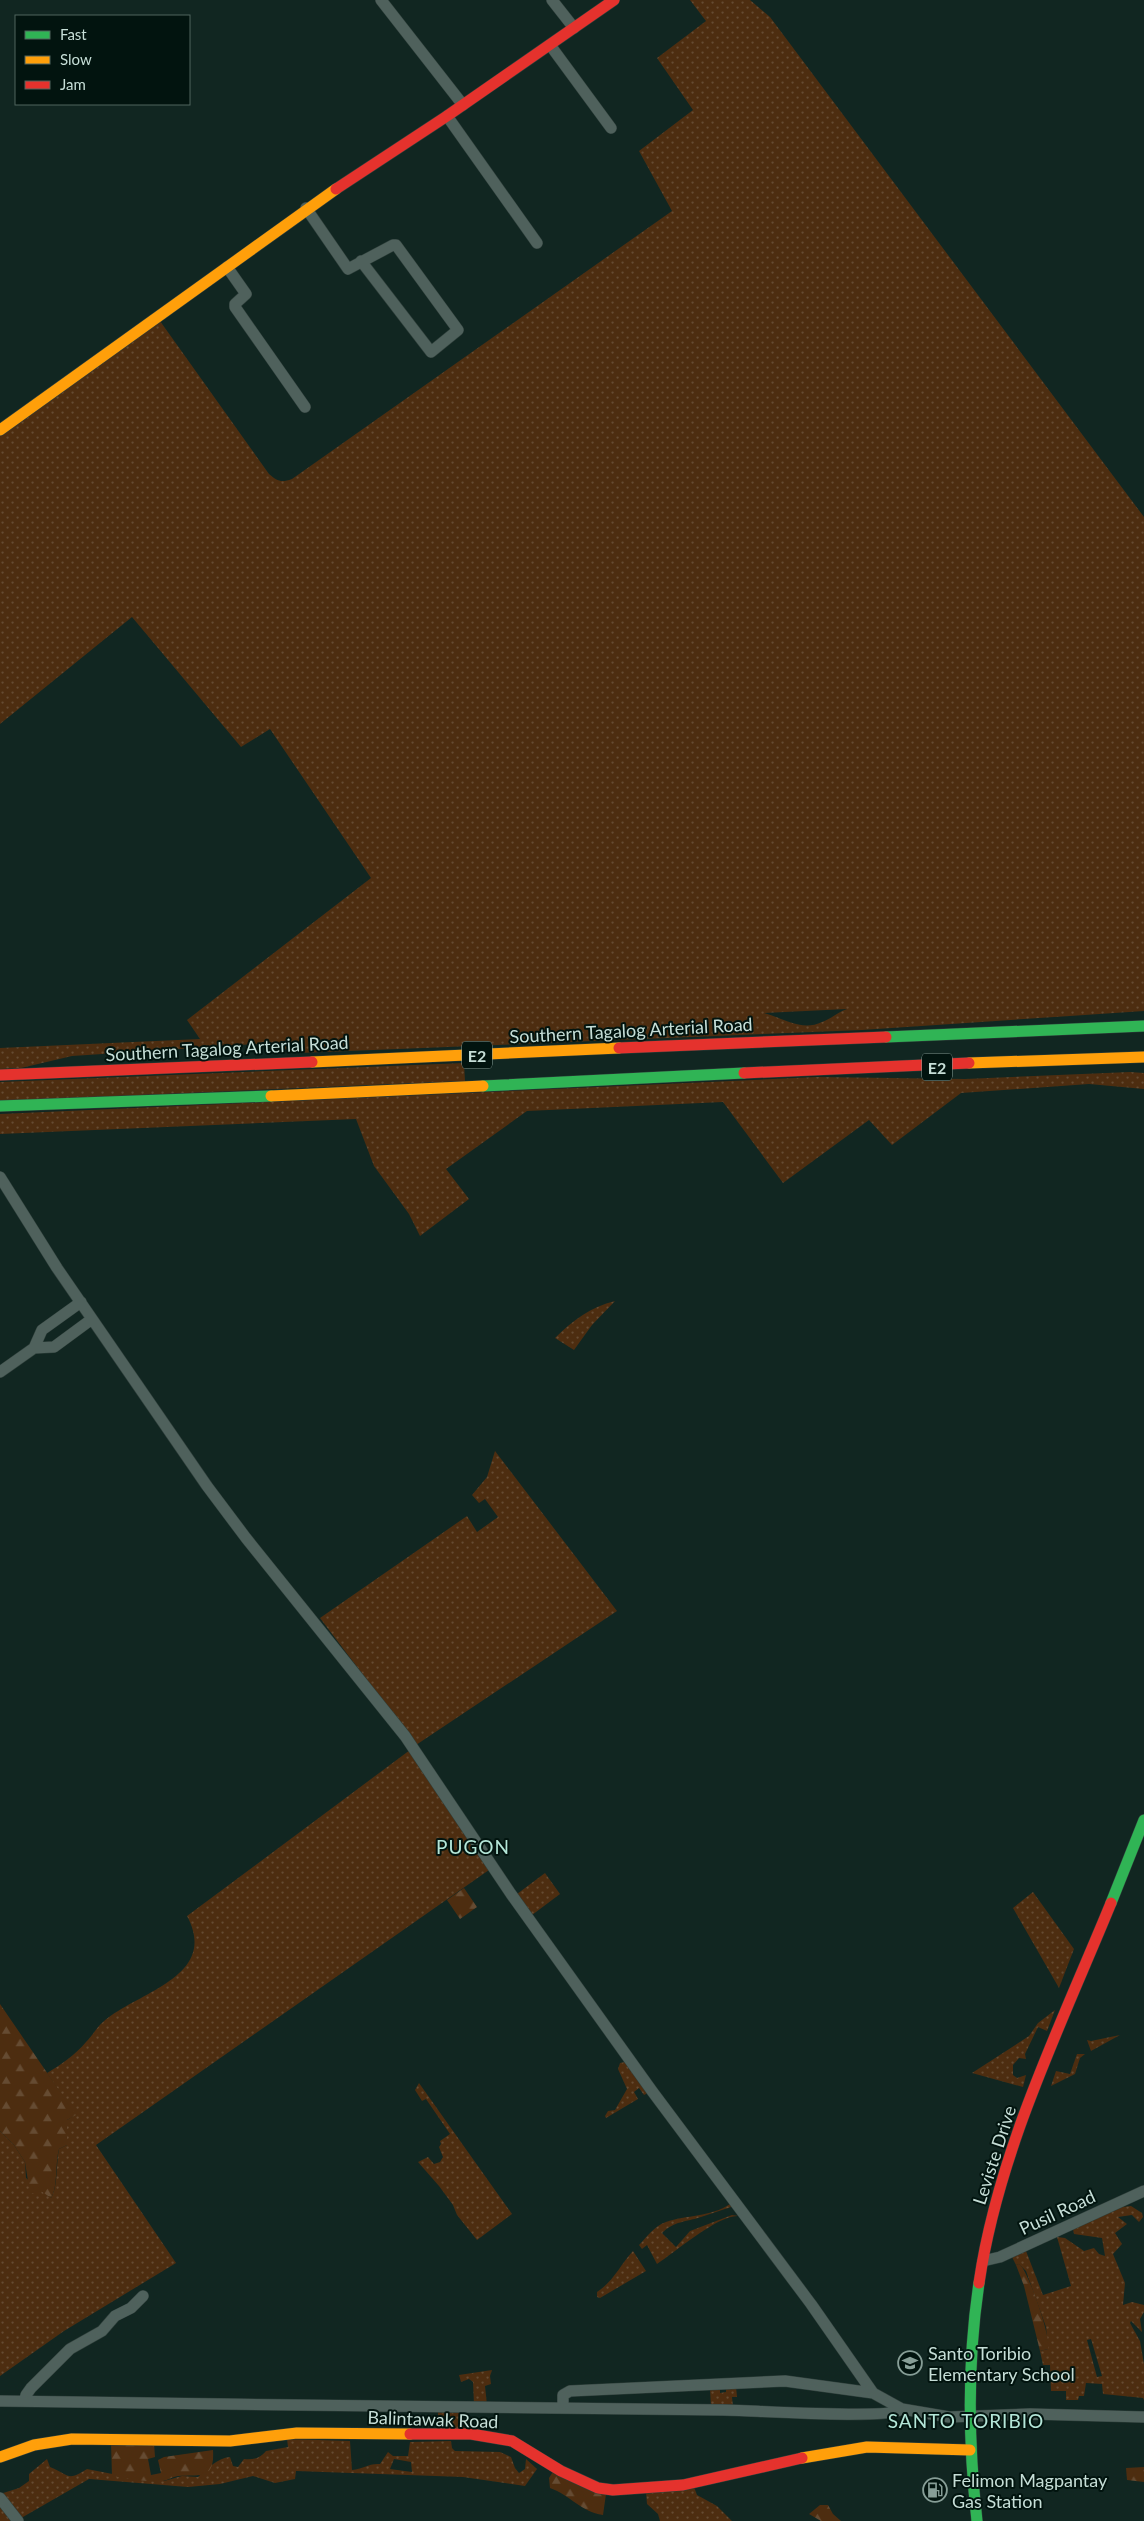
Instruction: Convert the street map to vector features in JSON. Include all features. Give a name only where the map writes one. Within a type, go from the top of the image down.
[{"type":"main road","points":[[0,430],[306,208],[447,116],[614,0]]},
{"type":"main road","points":[[1051,1030],[1144,1017]]},
{"type":"main road","name":"Southern Tagalog Arterial Road","points":[[0,1075],[1144,1026]]},
{"type":"main road","name":"E2","points":[[0,1106],[1144,1057]]},
{"type":"main road","points":[[1010,1063],[1144,1067]]},
{"type":"main road","name":"Leviste Drive","points":[[977,2521],[970,2450],[970,2368],[983,2261],[1001,2183],[1016,2136],[1144,1820]]},
{"type":"main road","name":"Balintawak Road","points":[[0,2457],[34,2445],[72,2439],[230,2441],[296,2433],[471,2434],[512,2441],[561,2471],[598,2488],[613,2490],[691,2484],[791,2460],[868,2447],[970,2450]]},
{"type":"street","points":[[382,0],[463,105]]},
{"type":"street","points":[[552,0],[574,28]]},
{"type":"street","points":[[550,45],[611,128]]},
{"type":"street","points":[[447,116],[537,243]]},
{"type":"street","points":[[306,208],[346,268],[395,244],[458,330],[431,352],[361,261]]},
{"type":"street","points":[[227,267],[246,294],[235,304],[235,307],[305,407]]},
{"type":"street","points":[[0,1177],[92,1319],[246,1538],[409,1742],[511,1894],[652,2091],[811,2304],[873,2393]]},
{"type":"street","points":[[0,1372],[34,1348],[42,1330],[81,1302]]},
{"type":"street","points":[[34,1348],[54,1347],[92,1319]]},
{"type":"street","name":"Pusil Road","points":[[983,2261],[1000,2258],[1144,2191]]},
{"type":"street","points":[[25,2401],[26,2395],[31,2388],[70,2349],[102,2331],[115,2316],[131,2308],[143,2296]]},
{"type":"street","points":[[563,2408],[563,2395],[570,2391],[770,2381],[873,2393],[902,2409],[942,2416],[969,2417],[1036,2414],[1144,2417]]},
{"type":"street","points":[[0,2401],[563,2408],[858,2414],[891,2414],[902,2409]]},
{"type":"street","points":[[0,2498],[18,2521]]},
{"type":"green space","points":[[690,0],[750,0],[770,17],[1144,517],[1144,1011],[862,1030],[299,1053],[270,1045],[255,1044],[72,1056],[21,1068],[0,1069],[0,1048],[200,1039],[187,1020],[371,878],[270,729],[241,747],[132,617],[0,724],[0,432],[160,321],[269,474],[279,481],[292,479],[672,211],[639,151],[693,110],[657,58],[706,21]],"holes":[[[847,1009],[825,1021],[807,1026],[764,1013]]]},
{"type":"green space","points":[[464,1063],[465,1081],[0,1101],[0,1082]]},
{"type":"green space","points":[[1144,1073],[1144,1089],[1089,1084],[961,1093],[892,1145],[869,1120],[783,1183],[723,1102],[527,1111],[446,1169],[469,1199],[420,1236],[409,1214],[374,1166],[356,1119],[0,1134],[0,1114],[817,1077],[965,1079]]},
{"type":"green space","points":[[615,1301],[592,1325],[574,1350],[555,1338],[583,1315]]},
{"type":"green space","points":[[495,1451],[617,1611],[416,1745],[320,1618],[467,1516],[477,1532],[498,1517],[485,1499],[479,1503],[472,1495],[487,1477]]},
{"type":"green space","points":[[410,1750],[489,1870],[96,2145],[176,2263],[64,2331],[0,2376],[0,2131],[14,2145],[25,2162],[26,2178],[51,2198],[56,2182],[59,2149],[67,2145],[67,2120],[75,2115],[47,2073],[78,2051],[99,2026],[117,2011],[170,1981],[184,1968],[192,1954],[194,1937],[187,1916]]},
{"type":"green space","points":[[545,1873],[560,1894],[532,1915],[517,1894]]},
{"type":"green space","points":[[464,1888],[477,1907],[460,1919],[447,1900]]},
{"type":"green space","points":[[1033,1892],[1074,1949],[1059,1988],[1013,1908]]},
{"type":"green space","points":[[0,2004],[76,2115],[67,2120],[67,2145],[59,2149],[55,2188],[51,2198],[41,2191],[30,2194],[25,2162],[14,2145],[0,2131]]},
{"type":"green space","points":[[1055,2010],[1047,2031],[1038,2027],[1025,2054],[1026,2059],[1019,2058],[1013,2065],[1013,2075],[1017,2078],[1026,2075],[1023,2087],[972,2073],[1029,2036],[1038,2023]]},
{"type":"green space","points":[[1120,2035],[1091,2051],[1087,2040],[1091,2041]]},
{"type":"green space","points":[[1077,2054],[1085,2054],[1080,2058],[1075,2074],[1051,2086],[1056,2071],[1070,2074]]},
{"type":"green space","points":[[625,2062],[648,2093],[644,2095],[639,2088],[634,2092],[638,2099],[606,2118],[605,2116],[608,2111],[615,2110],[627,2089],[618,2069],[620,2063]]},
{"type":"green space","points":[[419,2083],[512,2214],[477,2240],[457,2215],[453,2205],[439,2186],[418,2162],[428,2157],[434,2164],[440,2162],[443,2157],[439,2147],[440,2141],[450,2134],[426,2099],[422,2101],[415,2090]]},
{"type":"green space","points":[[730,2204],[731,2207],[676,2224],[662,2233],[676,2247],[690,2231],[732,2215],[739,2216],[730,2217],[709,2227],[657,2264],[647,2245],[642,2249],[639,2245],[654,2229],[662,2224],[707,2214]]},
{"type":"green space","points":[[1131,2206],[1142,2213],[1143,2217],[1139,2222],[1132,2215],[1118,2217],[1127,2224],[1115,2233],[1122,2244],[1113,2254],[1125,2283],[1123,2305],[1132,2302],[1144,2305],[1144,2312],[1140,2319],[1142,2332],[1131,2321],[1130,2323],[1140,2341],[1144,2364],[1144,2400],[1143,2398],[1103,2394],[1102,2384],[1086,2383],[1084,2396],[1079,2396],[1078,2400],[1066,2400],[1066,2391],[1051,2391],[1050,2365],[1043,2365],[1040,2351],[1048,2349],[1046,2327],[1026,2271],[1019,2264],[1016,2265],[1012,2257],[1026,2251],[1043,2295],[1071,2286],[1057,2237],[1065,2238],[1084,2251],[1094,2248],[1099,2254],[1105,2256],[1102,2238],[1074,2234],[1073,2229],[1122,2207]],"holes":[[[1091,2339],[1102,2376],[1097,2377],[1087,2340]]]},
{"type":"green space","points":[[633,2251],[646,2271],[600,2298],[597,2297],[597,2292],[612,2278]]},
{"type":"green space","points":[[1019,2264],[1028,2278],[1038,2305],[1046,2333],[1048,2349],[1040,2351],[1024,2286],[1016,2265]]},
{"type":"green space","points":[[492,2370],[490,2376],[491,2384],[485,2386],[487,2405],[474,2405],[473,2382],[469,2379],[461,2382],[459,2375]]},
{"type":"green space","points":[[736,2386],[737,2397],[732,2397],[733,2407],[711,2407],[710,2388],[720,2388],[720,2393],[726,2392],[726,2387]]},
{"type":"green space","points":[[438,2412],[464,2412],[464,2430],[438,2430]]},
{"type":"green space","points":[[287,2439],[350,2441],[352,2470],[380,2464],[388,2452],[393,2456],[408,2456],[410,2442],[451,2441],[452,2448],[455,2451],[500,2452],[511,2457],[519,2473],[525,2469],[526,2459],[537,2469],[525,2486],[463,2477],[296,2471],[295,2479],[275,2483],[253,2476],[220,2484],[188,2487],[89,2479],[16,2521],[0,2521],[0,2494],[19,2488],[29,2481],[29,2474],[47,2459],[50,2467],[68,2476],[76,2475],[87,2469],[148,2481],[164,2481],[182,2476],[198,2477],[212,2464],[221,2459],[230,2457],[233,2466],[238,2467],[244,2459],[256,2458],[266,2451],[288,2447]],"holes":[[[394,2459],[411,2462],[412,2472],[390,2469]]]},
{"type":"green space","points":[[111,2443],[154,2443],[155,2457],[148,2459],[151,2475],[161,2473],[158,2460],[164,2457],[213,2450],[213,2460],[211,2467],[204,2474],[178,2476],[163,2481],[144,2481],[112,2476]]},
{"type":"green space","points":[[1144,2467],[1144,2482],[1127,2480],[1126,2468]]},
{"type":"green space","points":[[554,2470],[606,2494],[603,2515],[582,2507],[550,2488],[549,2478]]},
{"type":"green space","points":[[694,2487],[697,2495],[717,2506],[732,2521],[660,2521],[658,2514],[647,2504],[646,2492]]},
{"type":"green space","points":[[820,2505],[828,2505],[833,2514],[841,2521],[821,2521],[809,2514]]},
{"type":"traffic: fast","points":[[886,1037],[1144,1026]]},
{"type":"traffic: fast","points":[[483,1086],[744,1073]]},
{"type":"traffic: fast","points":[[0,1106],[271,1096]]},
{"type":"traffic: fast","points":[[1111,1903],[1144,1820]]},
{"type":"traffic: fast","points":[[977,2521],[970,2402],[972,2343],[979,2283]]},
{"type":"traffic: slow","points":[[0,430],[336,189]]},
{"type":"traffic: slow","points":[[312,1062],[619,1048]]},
{"type":"traffic: slow","points":[[969,1063],[1144,1057]]},
{"type":"traffic: slow","points":[[271,1096],[483,1086]]},
{"type":"traffic: slow","points":[[0,2457],[34,2445],[72,2439],[230,2441],[297,2433],[410,2434]]},
{"type":"traffic: slow","points":[[802,2458],[867,2447],[970,2450]]},
{"type":"traffic: jam","points":[[336,189],[447,116],[614,0]]},
{"type":"traffic: jam","points":[[619,1048],[886,1037]]},
{"type":"traffic: jam","points":[[0,1075],[312,1062]]},
{"type":"traffic: jam","points":[[744,1073],[969,1063]]},
{"type":"traffic: jam","points":[[979,2283],[988,2234],[1016,2137],[1052,2042],[1111,1903]]},
{"type":"traffic: jam","points":[[410,2434],[471,2434],[512,2441],[561,2471],[598,2488],[613,2490],[683,2485],[802,2458]]},
{"type":"place","name":"Santo Toribio Elementary School","points":[[910,2363]]},
{"type":"place","name":"Felimon Magpantay Gas Station","points":[[935,2490]]},
{"type":"district","name":"PUGON","points":[[473,1846]]},
{"type":"district","name":"SANTO TORIBIO","points":[[966,2420]]}]
